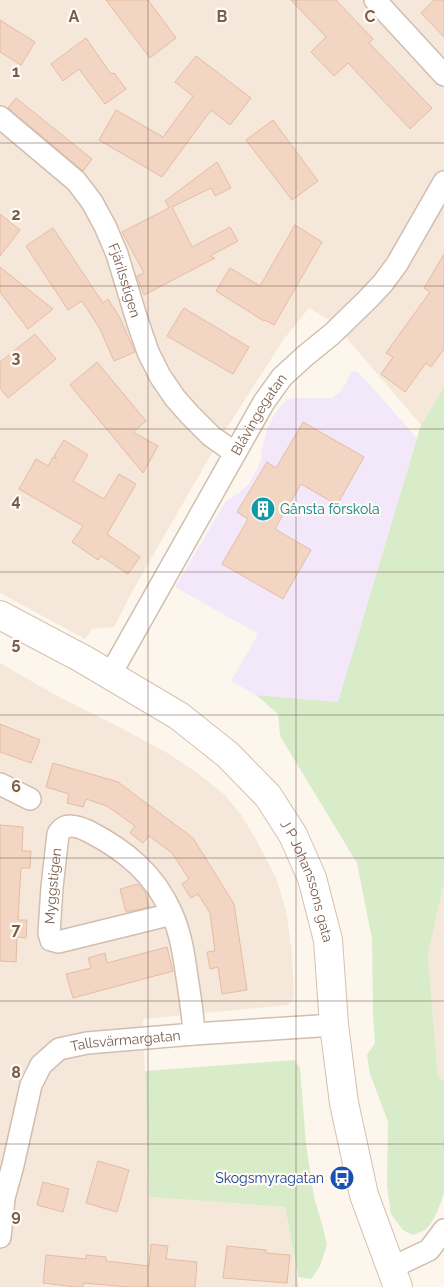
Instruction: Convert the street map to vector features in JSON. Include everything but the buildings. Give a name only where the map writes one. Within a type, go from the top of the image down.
[{"type":"street","points":[[375,0],[444,75]]},
{"type":"street","name":"Fjärilsstigen","points":[[0,117],[76,181],[92,202],[117,254],[136,320],[148,352],[160,376],[190,416],[211,436],[235,453]]},
{"type":"street","name":"Blåvingegatan","points":[[110,675],[264,402],[282,377],[332,334],[383,283],[397,264],[444,182]]},
{"type":"street","name":"J P Johanssons gata","points":[[0,615],[83,659],[179,716],[228,755],[268,796],[293,835],[312,878],[328,940],[334,1025],[344,1103],[364,1195],[394,1278]]},
{"type":"street","points":[[0,784],[30,799]]},
{"type":"street","name":"Myggstigen","points":[[172,914],[58,942],[52,940],[49,934],[52,887],[58,834],[61,829],[66,826],[80,827],[108,841],[134,860],[155,884],[172,914],[182,946],[194,1034]]},
{"type":"street","name":"Tallsvärmargatan","points":[[0,1237],[2,1198],[31,1085],[41,1065],[59,1049],[87,1043],[334,1025]]},
{"type":"street","points":[[394,1278],[429,1250],[444,1230]]},
{"type":"shaded area","points":[[0,0],[444,0],[444,387],[421,425],[345,336],[328,319],[309,308],[284,339],[224,432],[132,592],[114,627],[92,629],[85,639],[0,593]]},
{"type":"shaded area","points":[[355,371],[361,375],[417,438],[338,702],[256,695],[231,681],[258,634],[175,587],[226,501],[249,484],[261,461],[267,429],[283,403],[291,398],[332,398],[341,391],[350,373]]},
{"type":"shaded area","points":[[0,663],[59,697],[169,754],[196,772],[224,794],[242,816],[276,878],[286,910],[292,954],[294,997],[288,1005],[143,1019],[149,1197],[285,1207],[299,1287],[0,1287]]},
{"type":"shaded area","points":[[444,882],[444,1082],[438,1077],[428,955]]},
{"type":"green space","points":[[444,387],[444,882],[428,955],[438,1077],[444,1082],[444,1193],[431,1223],[425,1230],[413,1235],[403,1230],[391,1214],[387,1186],[388,1122],[370,1074],[367,1055],[375,1043],[372,939],[357,863],[280,736],[278,714],[256,695],[338,702],[421,425]]},
{"type":"green space","points":[[294,1060],[300,1067],[306,1144],[314,1197],[327,1245],[320,1266],[311,1279],[298,1277],[285,1207],[149,1197],[145,1071]]},
{"type":"place","name":"Gånsta förskola","points":[[263,509]]},
{"type":"place","name":"Skogsmyragatan","points":[[342,1178]]}]
